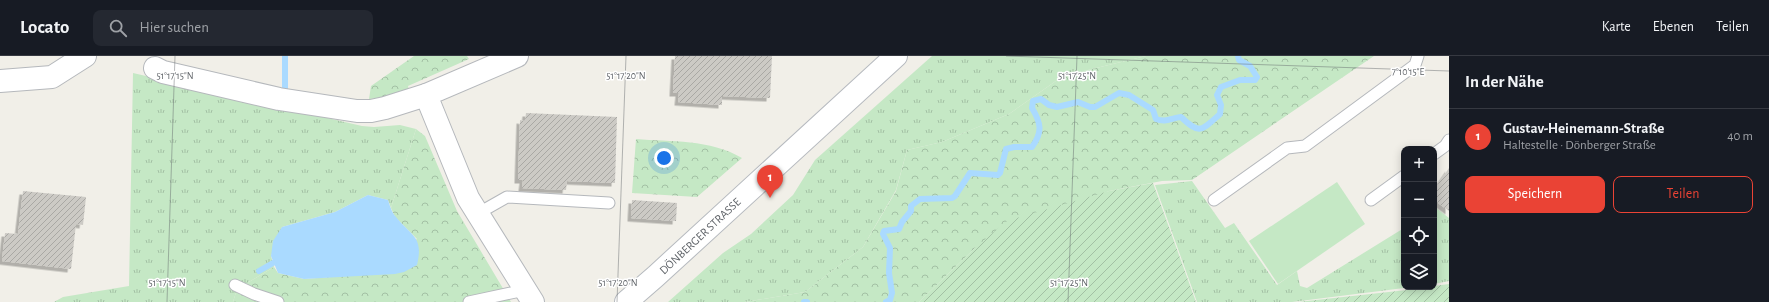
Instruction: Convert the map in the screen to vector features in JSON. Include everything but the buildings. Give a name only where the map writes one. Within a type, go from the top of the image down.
[{"type":"street","points":[[0,81],[52,77],[85,56]]},
{"type":"street","points":[[155,68],[163,72],[279,99],[357,111],[371,111],[426,95],[517,56]]},
{"type":"street","name":"DÖNBERGER STRASSE","points":[[626,302],[896,56]]},
{"type":"street","points":[[426,95],[468,198],[529,296]]},
{"type":"lane","points":[[1214,200],[1287,148],[1305,146],[1415,65],[1418,56]]},
{"type":"lane","points":[[1437,152],[1449,140]]},
{"type":"lane","points":[[1371,200],[1401,178]]},
{"type":"lane","points":[[477,214],[508,197],[609,203]]},
{"type":"lane","points":[[235,285],[254,294],[278,302]]},
{"type":"lane","points":[[469,302],[529,296]]},
{"type":"green space","points":[[414,56],[467,56],[469,59],[408,86],[409,90],[389,97],[369,99],[371,86]]},
{"type":"green space","points":[[932,56],[1146,56],[1063,76],[1009,114],[942,142],[907,150],[896,190],[863,247],[805,292],[745,302],[668,302],[723,253],[751,234],[793,195],[815,160]]},
{"type":"green space","points":[[1146,56],[1374,56],[1192,180],[1162,181],[1109,191],[975,248],[919,302],[745,302],[805,292],[863,247],[896,191],[907,150],[942,142],[1009,114],[1063,76]]},
{"type":"green space","points":[[133,73],[362,126],[374,127],[400,125],[416,129],[391,208],[388,200],[368,195],[335,212],[282,227],[271,256],[274,267],[237,289],[233,302],[54,302],[63,297],[129,286]]},
{"type":"green space","points":[[416,129],[425,136],[457,211],[511,302],[233,302],[237,289],[274,267],[278,273],[304,279],[358,275],[417,239],[395,217],[391,208]]},
{"type":"green space","points":[[636,139],[704,144],[717,147],[742,158],[697,197],[632,193]]},
{"type":"green space","points":[[1192,181],[1225,228],[1234,223],[1277,285],[1297,271],[1300,286],[1307,288],[1401,230],[1401,288],[1292,302],[1197,302],[1155,185]]},
{"type":"green space","points":[[1337,182],[1365,224],[1278,284],[1249,241]]},
{"type":"green space","points":[[1153,183],[1196,302],[919,302],[975,248],[1007,221],[1109,191]]},
{"type":"green space","points":[[1437,209],[1449,218],[1449,281],[1437,283]]},
{"type":"green space","points":[[1449,284],[1449,302],[1298,302],[1407,290],[1437,290],[1437,286]]},
{"type":"water","points":[[368,195],[388,200],[395,215],[415,237],[419,248],[417,265],[404,272],[395,274],[304,279],[278,273],[271,256],[273,241],[282,227],[335,212]]},
{"type":"waterway","points":[[285,56],[285,89]]},
{"type":"waterway","points":[[886,302],[890,300],[892,293],[889,273],[890,248],[883,234],[884,231],[899,229],[902,222],[911,211],[911,206],[920,199],[952,198],[955,196],[970,173],[998,175],[1000,173],[1006,149],[1014,147],[1032,147],[1036,142],[1040,128],[1032,108],[1033,101],[1041,99],[1049,105],[1057,107],[1078,102],[1090,107],[1095,107],[1119,93],[1129,95],[1153,110],[1156,119],[1166,120],[1181,117],[1192,127],[1200,129],[1209,124],[1220,114],[1221,105],[1217,95],[1221,87],[1240,80],[1255,80],[1257,77],[1250,66],[1239,60],[1238,56]]},
{"type":"waterway","points":[[259,271],[273,263]]},
{"type":"place","name":"Gustav-Heinemann-Straße","points":[[770,198]]}]
